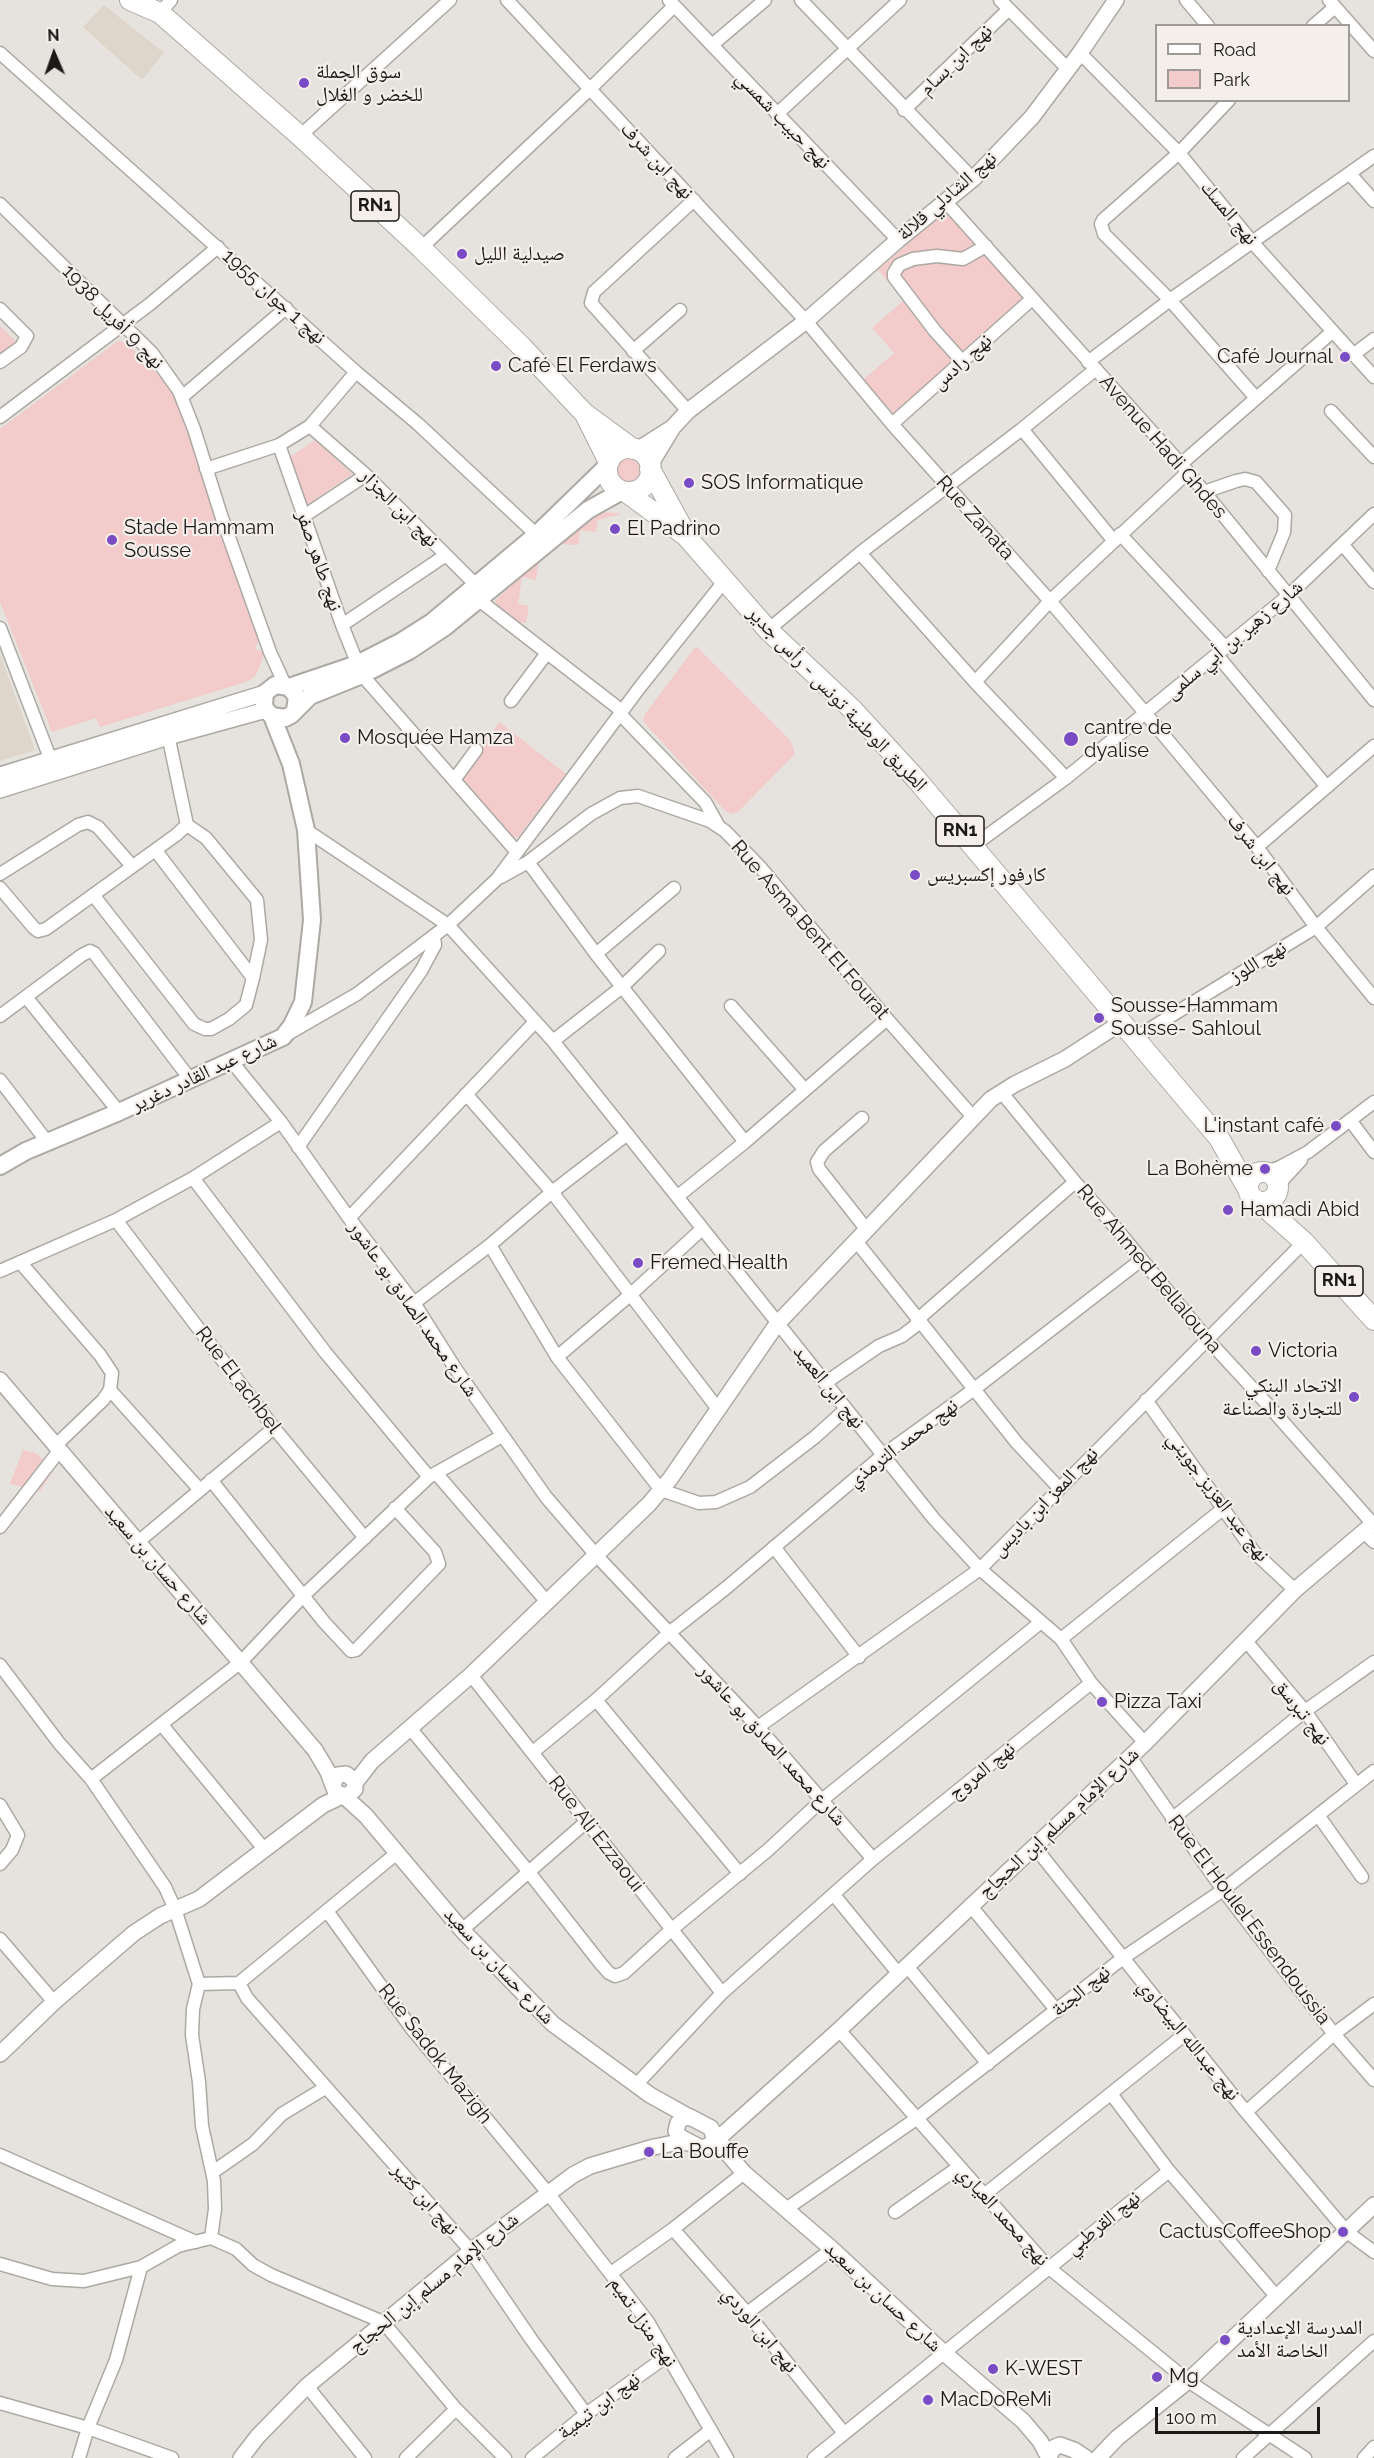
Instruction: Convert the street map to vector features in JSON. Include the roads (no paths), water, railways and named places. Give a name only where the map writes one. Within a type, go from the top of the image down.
[{"type":"main road","name":"RN1","points":[[130,0],[135,4],[159,6],[421,248],[523,348],[584,413],[645,456],[650,467]]},
{"type":"main road","name":"RN1","points":[[584,413],[608,464],[610,481],[624,491]]},
{"type":"main road","points":[[360,669],[278,688],[263,699],[269,713],[278,718],[293,712],[318,692],[360,669],[428,639],[541,539],[618,451],[635,450]]},
{"type":"main road","points":[[541,539],[624,491],[637,490],[645,484],[650,467]]},
{"type":"main road","name":"الطريق الوطنية تونس - رأس جدير","points":[[650,467],[686,536]]},
{"type":"main road","name":"الطريق الوطنية تونس - رأس جدير","points":[[624,491],[686,536],[726,579],[768,630],[852,709],[973,846],[1218,1138],[1253,1195],[1304,1242],[1374,1320]]},
{"type":"main road","points":[[278,688],[297,697],[293,712]]},
{"type":"main road","name":"شارع عبد القادر دغرير","points":[[291,764],[293,712]]},
{"type":"main road","name":"شارع عبد القادر دغرير","points":[[0,1166],[26,1151],[232,1062],[283,1037],[292,1025],[303,1002],[312,920],[306,830],[291,764],[269,713]]},
{"type":"main road","name":"الطريق الوطنية تونس - رأس جدير","points":[[1218,1138],[1271,1180],[1304,1242]]},
{"type":"main road","points":[[1251,1179],[1271,1180],[1271,1200],[1253,1195],[1251,1179]]},
{"type":"street","points":[[300,136],[450,0]]},
{"type":"street","name":"نهج ابن شرف","points":[[507,0],[806,321]]},
{"type":"street","points":[[712,45],[765,0]]},
{"type":"street","points":[[801,0],[904,110],[973,179]]},
{"type":"street","points":[[777,114],[900,0]]},
{"type":"street","points":[[1000,0],[1068,69]]},
{"type":"street","name":"نهج الشادلي قلالة","points":[[673,427],[688,411],[806,321],[898,240],[973,179],[1032,117],[1116,0]]},
{"type":"street","points":[[1186,0],[1206,24]]},
{"type":"street","points":[[421,248],[590,89],[672,3]]},
{"type":"street","name":"نهج حبيب شمسي","points":[[672,3],[898,240]]},
{"type":"street","points":[[1316,24],[1333,3],[1374,51]]},
{"type":"street","name":"نهج ابن بسام","points":[[904,110],[1008,10]]},
{"type":"street","name":"نهج 1 جوان 1955","points":[[0,53],[356,372],[418,424],[541,539]]},
{"type":"street","name":"نهج المسك","points":[[1080,53],[1179,153],[1253,243],[1374,377]]},
{"type":"street","points":[[1227,102],[1179,153],[1101,224],[1104,234],[1170,300],[1256,398]]},
{"type":"street","points":[[768,630],[860,553],[1022,429],[1092,365],[1170,300],[1374,156]]},
{"type":"street","points":[[1350,174],[1374,201]]},
{"type":"street","points":[[688,411],[593,307],[591,297],[694,200]]},
{"type":"street","name":"Avenue Hadi Ghdes","points":[[945,201],[1185,468],[1374,700]]},
{"type":"street","name":"نهج 9 أفريل 1938","points":[[0,204],[152,353],[182,397],[270,652],[278,688]]},
{"type":"street","points":[[962,361],[894,277],[895,268],[899,264],[924,257],[963,259],[986,246]]},
{"type":"street","points":[[0,417],[122,326],[218,247]]},
{"type":"street","name":"نهج رادس","points":[[892,424],[1032,299]]},
{"type":"street","points":[[182,397],[286,308]]},
{"type":"street","points":[[0,309],[27,336],[21,347],[0,362]]},
{"type":"street","points":[[633,351],[680,310]]},
{"type":"street","name":"Rue Zanata","points":[[806,321],[947,488],[1050,602],[1146,714]]},
{"type":"street","points":[[975,682],[1050,602],[1256,398],[1332,332]]},
{"type":"street","points":[[1353,355],[1374,339]]},
{"type":"street","points":[[206,470],[279,445],[310,426],[356,372]]},
{"type":"street","points":[[1331,411],[1374,457]]},
{"type":"street","name":"نهج ابن الجزار","points":[[310,426],[366,475],[446,555],[480,593],[547,653],[621,713],[705,802],[720,827]]},
{"type":"street","points":[[635,450],[673,427]]},
{"type":"street","points":[[650,467],[673,427]]},
{"type":"street","points":[[1022,429],[1116,537],[1222,652],[1327,787]]},
{"type":"street","name":"نهج طاهر صفر","points":[[279,445],[342,625],[360,669]]},
{"type":"street","points":[[304,516],[366,475]]},
{"type":"street","points":[[1204,492],[1245,479],[1256,482],[1285,515],[1284,532],[1268,571]]},
{"type":"street","name":"شارع زهير بن أبي سلمى","points":[[973,846],[1066,778],[1222,652],[1288,596],[1374,514]]},
{"type":"street","points":[[1343,545],[1374,582]]},
{"type":"street","points":[[860,553],[975,682],[1066,778]]},
{"type":"street","points":[[342,625],[446,555]]},
{"type":"street","points":[[283,1037],[357,994],[448,925],[497,879],[621,713],[726,579]]},
{"type":"street","points":[[0,628],[50,758]]},
{"type":"street","points":[[511,701],[547,653]]},
{"type":"street","points":[[360,669],[517,852]]},
{"type":"street","points":[[0,790],[278,688]]},
{"type":"street","points":[[0,775],[50,758],[167,730],[269,713]]},
{"type":"street","name":"نهج ابن شرف","points":[[1146,714],[1257,847],[1316,927],[1371,990]]},
{"type":"street","points":[[94,896],[196,1026],[211,1029],[237,1014],[249,999],[261,940],[257,900],[207,838],[187,825],[167,730]]},
{"type":"street","points":[[1257,847],[1374,746]]},
{"type":"street","points":[[454,780],[476,750]]},
{"type":"street","name":"Rue Asma Bent El Fourat","points":[[497,879],[528,862],[591,814],[620,798],[638,796],[710,821],[720,827],[761,868],[886,1019],[973,1117]]},
{"type":"street","points":[[0,874],[78,825],[88,822],[98,827],[132,866]]},
{"type":"street","points":[[0,888],[38,931],[46,930],[132,866],[156,851],[187,825]]},
{"type":"street","name":"نهج ابن العميد","points":[[306,830],[448,925],[553,1041],[934,1519],[980,1569],[1061,1639],[1091,1683],[1145,1743]]},
{"type":"street","points":[[156,851],[253,978]]},
{"type":"street","points":[[528,862],[596,954],[745,1142]]},
{"type":"street","name":"نهج اللوز","points":[[1128,1030],[1316,927],[1374,876]]},
{"type":"street","points":[[596,954],[674,888]]},
{"type":"street","points":[[298,1147],[427,963],[435,945],[434,936]]},
{"type":"street","points":[[0,1016],[90,951],[94,953],[190,1079]]},
{"type":"street","points":[[553,1041],[622,987],[659,951]]},
{"type":"street","points":[[26,997],[119,1112]]},
{"type":"street","points":[[731,1006],[805,1090]]},
{"type":"street","points":[[678,1196],[745,1142],[886,1019]]},
{"type":"street","points":[[349,1218],[535,1022]]},
{"type":"street","points":[[0,2054],[54,2002],[134,1933],[160,1916],[199,1899],[322,1804],[471,1675],[596,1555],[661,1490],[777,1324],[991,1099],[1065,1059],[1128,1030]]},
{"type":"street","name":"شارع محمد الصادق بو عاشور","points":[[232,1062],[281,1122],[349,1218],[414,1303],[502,1436],[546,1497],[596,1555],[758,1727],[873,1859]]},
{"type":"street","points":[[0,1080],[48,1143]]},
{"type":"street","name":"Rue Ahmed Bellalouna","points":[[1002,1092],[1208,1340],[1268,1405],[1371,1530]]},
{"type":"street","points":[[466,1094],[552,1192],[718,1409]]},
{"type":"street","points":[[1271,1180],[1374,1102]]},
{"type":"street","points":[[862,1118],[824,1151],[817,1162],[819,1169],[867,1230]]},
{"type":"street","points":[[1350,1120],[1374,1152]]},
{"type":"street","points":[[0,1271],[116,1220],[193,1178],[281,1122]]},
{"type":"street","points":[[414,1303],[626,1135]]},
{"type":"street","points":[[1271,1180],[1280,1167],[1308,1152]]},
{"type":"street","points":[[193,1178],[325,1352],[547,1602]]},
{"type":"street","points":[[825,1383],[879,1346],[902,1336],[1075,1182]]},
{"type":"street","name":"Rue El achbel","points":[[116,1220],[274,1428],[365,1538]]},
{"type":"street","points":[[557,1357],[630,1296],[702,1228]]},
{"type":"street","points":[[856,1241],[973,1390],[1017,1443],[1059,1488]]},
{"type":"street","name":"نهج المعز ابن باديس","points":[[758,1727],[980,1569],[1304,1242]]},
{"type":"street","points":[[490,1245],[557,1357],[661,1490],[699,1503],[716,1502],[729,1498],[759,1480],[815,1437],[846,1409]]},
{"type":"street","name":"نهج محمد الترمذي","points":[[533,1752],[596,1700],[669,1632],[726,1588],[884,1455],[973,1390],[1141,1260]]},
{"type":"street","points":[[0,1527],[57,1448],[110,1390],[111,1373],[107,1363],[20,1262]]},
{"type":"street","name":"شارع حسان بن سعيد","points":[[0,1380],[315,1750],[366,1816],[462,1930],[553,2024],[650,2095],[693,2119],[706,2138],[744,2173],[832,2249],[1058,2454]]},
{"type":"street","points":[[110,1390],[200,1490]]},
{"type":"street","name":"نهج عبد العزيز جويني","points":[[1146,1400],[1254,1552],[1295,1590]]},
{"type":"street","points":[[138,1542],[274,1428]]},
{"type":"street","points":[[91,1779],[241,1662],[304,1595],[433,1475],[502,1436]]},
{"type":"street","points":[[211,1480],[339,1641],[350,1651],[356,1650],[440,1564],[435,1552],[395,1509]]},
{"type":"street","points":[[1061,1639],[1224,1508]]},
{"type":"street","name":"شارع اﻹمام مسلم إبن الحجاج","points":[[241,2458],[258,2436],[307,2386],[471,2250],[573,2175],[590,2166],[654,2147],[706,2138],[740,2120],[1145,1743],[1295,1590],[1371,1530]]},
{"type":"street","points":[[774,1547],[859,1657]]},
{"type":"street","points":[[410,1728],[612,1976],[624,1973],[822,1800],[1041,1622]]},
{"type":"street","name":"نهج تبرسق","points":[[1246,1641],[1305,1712],[1356,1784]]},
{"type":"street","points":[[1172,1819],[1305,1712],[1374,1662]]},
{"type":"street","points":[[0,1665],[59,1743],[91,1779],[165,1887],[175,1909],[199,1984],[192,2015],[192,2035],[202,2126],[216,2194],[211,2238]]},
{"type":"street","name":"Rue Ali Ezzaoui","points":[[471,1675],[722,1993]]},
{"type":"street","name":"نهج المروج","points":[[636,2085],[722,1993],[873,1859],[1091,1683]]},
{"type":"street","points":[[596,1700],[740,1874]]},
{"type":"street","points":[[162,1725],[264,1849]]},
{"type":"street","name":"Rue El Houlel Essendoussia","points":[[1130,1757],[1223,1890],[1335,2034],[1374,2080]]},
{"type":"street","name":"نهج الجنة","points":[[786,2209],[916,2118],[1123,1958],[1223,1890],[1374,1771]]},
{"type":"street","points":[[0,1805],[18,1835],[12,1850],[0,1864]]},
{"type":"street","points":[[1318,1815],[1362,1877]]},
{"type":"street","points":[[462,1930],[586,1822]]},
{"type":"street","name":"نهج عبدالله البيضاوي","points":[[1034,1846],[1246,2112],[1347,2232],[1374,2252]]},
{"type":"street","points":[[199,1984],[239,1983],[397,1853]]},
{"type":"street","points":[[834,1895],[988,2064]]},
{"type":"street","points":[[970,1905],[1057,2011]]},
{"type":"street","name":"Rue Sadok Mazigh","points":[[327,1911],[412,2029],[548,2193]]},
{"type":"street","points":[[0,1939],[54,2002]]},
{"type":"street","name":"نهج ابن كثير","points":[[239,1983],[247,1998],[325,2088],[471,2250],[531,2339],[586,2414]]},
{"type":"street","points":[[1246,2112],[1335,2034],[1374,2004]]},
{"type":"street","name":"نهج محمد العياري","points":[[839,2030],[1048,2267],[1188,2381],[1305,2458]]},
{"type":"street","points":[[984,2195],[1112,2095],[1184,2035]]},
{"type":"street","points":[[213,2172],[253,2144],[282,2114],[325,2088]]},
{"type":"street","name":"شارع حسان بن سعيد","points":[[650,2095],[668,2116],[680,2137],[706,2138],[744,2173]]},
{"type":"street","points":[[1112,2095],[1169,2171],[1276,2296]]},
{"type":"street","name":"شارع اﻹمام مسلم إبن الحجاج","points":[[654,2147],[676,2131],[680,2121],[686,2117],[693,2119]]},
{"type":"street","points":[[0,2155],[196,2241]]},
{"type":"street","points":[[895,2212],[959,2167]]},
{"type":"street","name":"نهج القرطبي","points":[[814,2458],[1169,2171]]},
{"type":"street","points":[[611,2273],[673,2229],[744,2173]]},
{"type":"street","name":"نهج منزل تميم","points":[[548,2193],[648,2322],[727,2458]]},
{"type":"street","points":[[1098,2458],[1117,2438],[1188,2381],[1374,2205]]},
{"type":"street","name":"نهج ابن الوردي","points":[[673,2229],[747,2313],[844,2433]]},
{"type":"street","points":[[0,2264],[52,2279],[84,2281],[141,2267],[178,2246],[211,2238],[236,2249],[253,2265],[270,2275],[383,2322],[456,2409],[505,2458]]},
{"type":"street","points":[[747,2313],[832,2249]]},
{"type":"street","points":[[79,2458],[88,2428],[116,2360],[141,2267]]},
{"type":"street","points":[[1243,2458],[1374,2341]]},
{"type":"street","name":"نهج ابن تيمية","points":[[532,2458],[586,2414],[667,2356]]},
{"type":"street","points":[[307,2386],[365,2458]]},
{"type":"street","points":[[0,2403],[88,2428],[172,2458]]},
{"type":"street","points":[[406,2458],[456,2409]]},
{"type":"street","points":[[675,2458],[711,2430]]},
{"type":"street","points":[[1058,2454],[1096,2448],[1117,2438]]},
{"type":"street","points":[[1364,2458],[1374,2447]]},
{"type":"place","name":"سوق الجملة للخضر و الغلال","points":[[304,83]]},
{"type":"place","name":"صيدلية الليل","points":[[462,254]]},
{"type":"place","name":"Café Journal","points":[[1345,357]]},
{"type":"place","name":"Café El Ferdaws","points":[[496,366]]},
{"type":"place","name":"SOS Informatique","points":[[689,483]]},
{"type":"place","name":"El Padrino","points":[[615,529]]},
{"type":"place","name":"Stade Hammam Sousse","points":[[112,540]]},
{"type":"place","name":"Mosquée Hamza","points":[[345,738]]},
{"type":"place","name":"cantre de dyalise","points":[[1071,739]]},
{"type":"place","name":"كارفور إكسبريس","points":[[915,875]]},
{"type":"place","name":"Sousse-Hammam Sousse- Sahloul","points":[[1099,1018]]},
{"type":"place","name":"L'instant café","points":[[1336,1126]]},
{"type":"place","name":"La Bohème","points":[[1265,1169]]},
{"type":"place","name":"Hamadi Abid","points":[[1228,1210]]},
{"type":"place","name":"Fremed Health","points":[[638,1263]]},
{"type":"place","name":"Victoria","points":[[1256,1351]]},
{"type":"place","name":"الاتحاد البنكي للتجارة والصناعة","points":[[1354,1397]]},
{"type":"place","name":"Pizza Taxi","points":[[1102,1702]]},
{"type":"place","name":"La Bouffe","points":[[649,2152]]},
{"type":"place","name":"CactusCoffeeShop","points":[[1343,2232]]},
{"type":"place","name":"المدرسة الإعدادية الخاصة الأمد","points":[[1225,2340]]},
{"type":"place","name":"K-WEST","points":[[993,2369]]},
{"type":"place","name":"Mg","points":[[1157,2377]]},
{"type":"place","name":"MacDoReMi","points":[[928,2400]]}]
